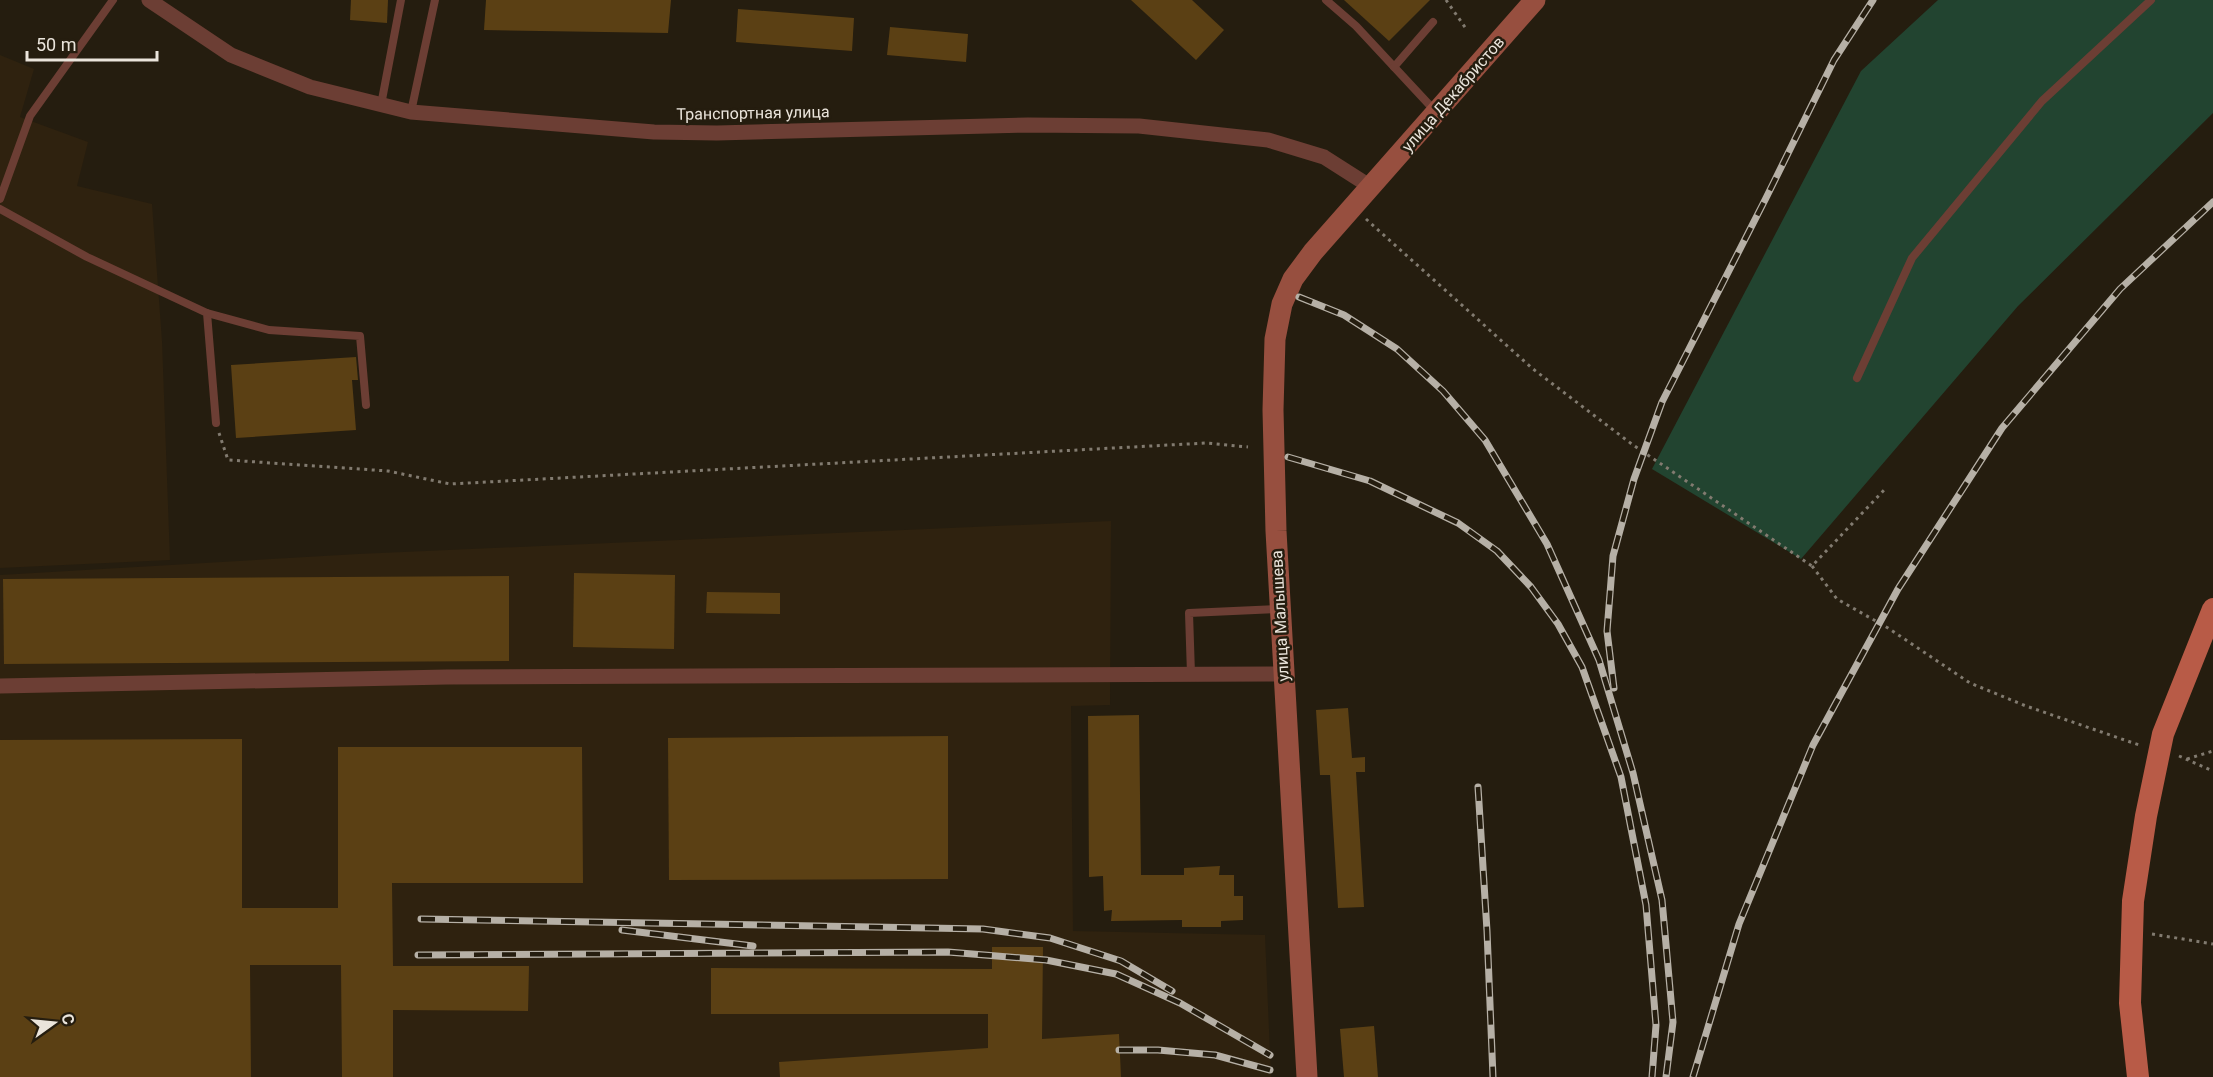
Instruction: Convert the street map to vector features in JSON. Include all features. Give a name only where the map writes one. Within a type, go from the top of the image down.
[{"type":"main road","name":"улица Декабристов","points":[[1371,187],[1535,0]]},
{"type":"main road","name":"улица Малышева","points":[[1307,1077],[1280,609],[1274,421],[1275,339],[1282,304],[1293,279],[1313,252],[1371,187]]},
{"type":"main road","points":[[2138,1077],[2130,1003],[2132,930],[2133,901],[2146,816],[2163,734],[2213,609]]},
{"type":"street","name":"Транспортная улица","points":[[149,0],[231,55],[310,87],[411,112],[654,132],[717,133],[1028,125],[1139,126],[1268,140],[1324,157],[1371,187]]},
{"type":"street","points":[[0,686],[447,677],[1283,674]]},
{"type":"lane","points":[[0,199],[30,116],[113,0]]},
{"type":"lane","points":[[381,105],[400,0]]},
{"type":"lane","points":[[411,112],[435,0]]},
{"type":"lane","points":[[1326,0],[1356,26],[1437,113]]},
{"type":"lane","points":[[1857,378],[1912,258],[2042,101],[2151,0]]},
{"type":"lane","points":[[1394,67],[1434,22]]},
{"type":"lane","points":[[0,209],[87,257],[207,313],[269,330],[360,336],[366,405]]},
{"type":"lane","points":[[207,313],[216,423]]},
{"type":"lane","points":[[1191,674],[1189,613],[1280,609]]},
{"type":"path","points":[[1446,0],[1467,30]]},
{"type":"path","points":[[1353,208],[1533,369],[1633,445],[1812,566],[1837,599],[1888,627],[1970,683],[2026,706],[2187,759],[2213,771]]},
{"type":"path","points":[[216,423],[228,460],[388,471],[450,484],[1206,443],[1248,447]]},
{"type":"path","points":[[1812,566],[1886,488]]},
{"type":"path","points":[[2187,759],[2213,751]]},
{"type":"path","points":[[2132,930],[2213,944]]},
{"type":"shaded area","points":[[0,55],[34,69],[20,117],[88,142],[77,186],[152,204],[162,341],[170,560],[0,568]]},
{"type":"shaded area","points":[[1111,521],[1110,705],[1071,706],[1073,931],[1265,935],[1271,1077],[0,1077],[0,575],[358,554]]},
{"type":"green space","points":[[1938,0],[2213,0],[2213,113],[2018,306],[1801,559],[1652,469],[1861,71]]},
{"type":"building","points":[[351,0],[388,0],[387,23],[350,20]]},
{"type":"building","points":[[486,0],[671,0],[668,33],[484,30]]},
{"type":"building","points":[[1131,0],[1192,0],[1224,30],[1196,60]]},
{"type":"building","points":[[1344,0],[1430,0],[1389,41]]},
{"type":"building","points":[[738,9],[854,18],[852,51],[736,42]]},
{"type":"building","points":[[890,27],[968,34],[966,62],[887,55]]},
{"type":"building","points":[[356,357],[358,380],[352,380],[356,430],[236,438],[231,365]]},
{"type":"building","points":[[574,573],[675,575],[674,649],[573,647]]},
{"type":"building","points":[[509,576],[509,661],[4,664],[3,579]]},
{"type":"building","points":[[707,592],[780,593],[780,614],[706,613]]},
{"type":"building","points":[[1348,708],[1352,758],[1365,757],[1365,772],[1356,772],[1364,907],[1338,908],[1330,775],[1320,775],[1316,710]]},
{"type":"building","points":[[1139,715],[1141,875],[1184,875],[1184,868],[1220,866],[1219,875],[1234,875],[1234,896],[1243,896],[1243,920],[1221,921],[1221,927],[1182,927],[1182,920],[1111,921],[1112,910],[1104,911],[1103,876],[1089,877],[1088,716]]},
{"type":"building","points":[[948,736],[948,879],[669,880],[668,738]]},
{"type":"building","points":[[242,739],[242,908],[338,908],[338,747],[582,747],[583,883],[392,883],[393,966],[529,966],[528,1011],[393,1010],[393,1077],[342,1077],[341,965],[250,965],[251,1077],[0,1077],[0,740]]},
{"type":"building","points":[[992,947],[1043,947],[1042,1039],[1119,1034],[1121,1077],[780,1077],[779,1062],[988,1048],[988,1014],[711,1014],[711,968],[992,969]]},
{"type":"building","points":[[1374,1026],[1378,1077],[1344,1077],[1340,1029]]},
{"type":"railway","points":[[1614,688],[1607,631],[1613,556],[1634,479],[1662,402],[1834,60],[1873,0]]},
{"type":"railway","points":[[1693,1077],[1739,924],[1813,745],[1898,589],[2002,428],[2120,289],[2213,202]]},
{"type":"railway","points":[[1299,297],[1344,315],[1397,349],[1443,391],[1485,440],[1547,544],[1599,660],[1633,773],[1662,900],[1673,1022],[1666,1077]]},
{"type":"railway","points":[[1288,457],[1370,481],[1458,523],[1497,551],[1531,587],[1558,624],[1582,667],[1621,777],[1646,905],[1656,1025],[1652,1077]]},
{"type":"railway","points":[[1478,787],[1493,1077]]},
{"type":"railway","points":[[421,919],[983,929],[1050,938],[1121,961],[1172,991]]},
{"type":"railway","points":[[622,930],[753,946]]},
{"type":"railway","points":[[418,955],[948,952],[1046,960],[1116,974],[1180,1003],[1270,1055]]},
{"type":"railway","points":[[1119,1050],[1158,1050],[1215,1055],[1270,1070]]}]
